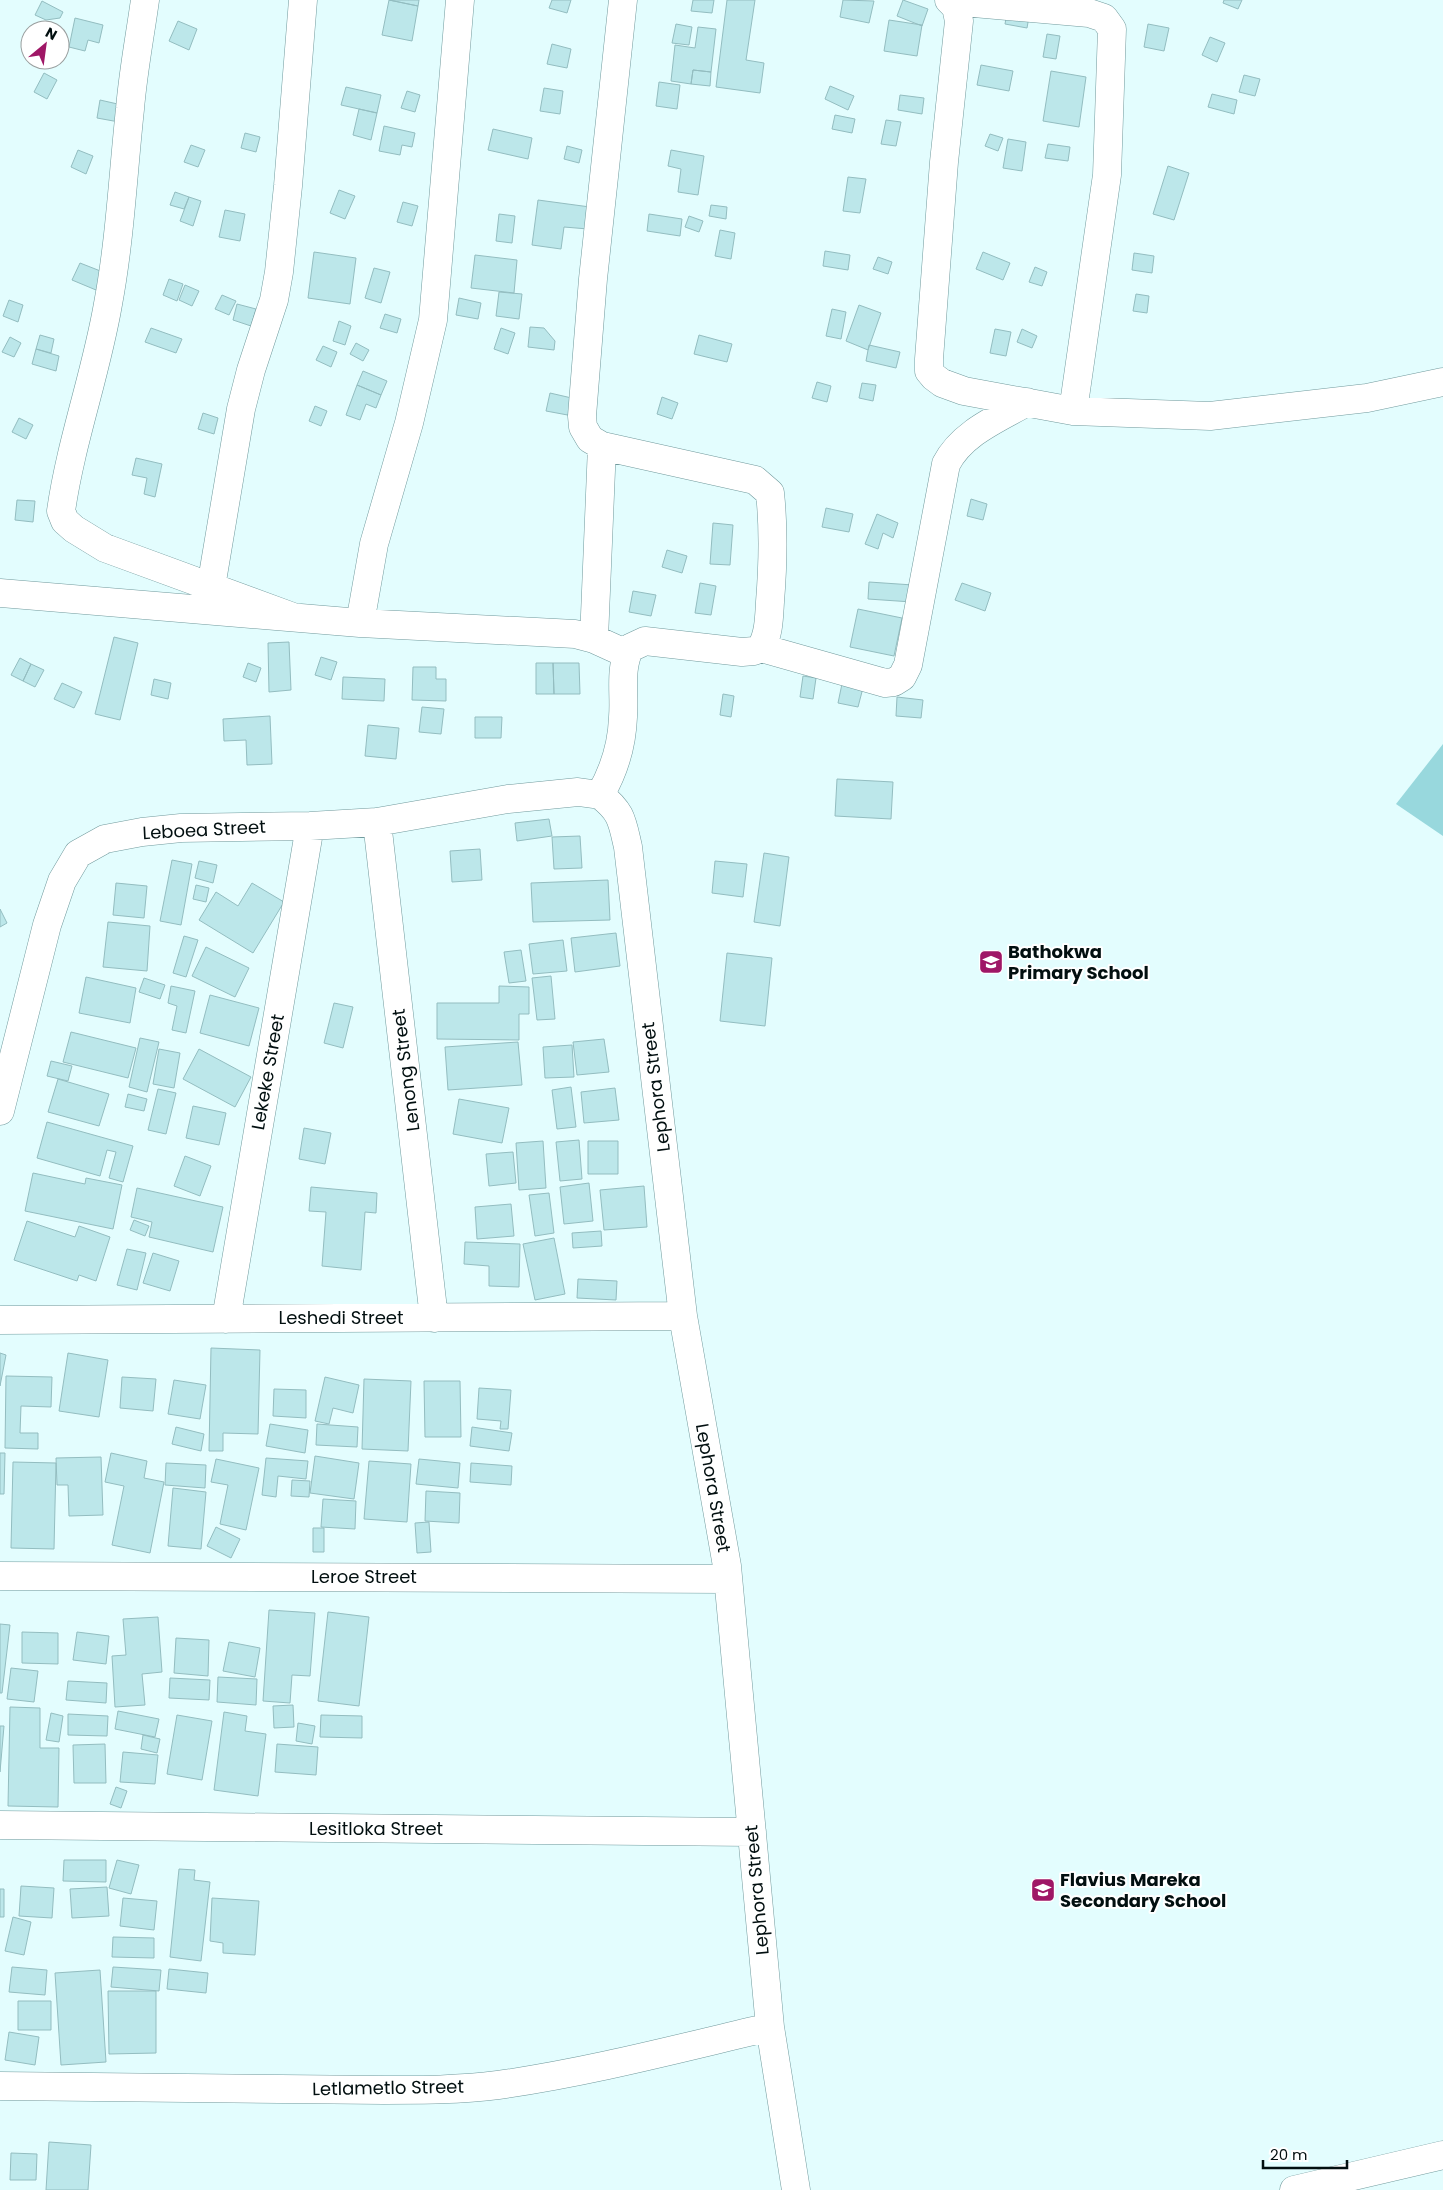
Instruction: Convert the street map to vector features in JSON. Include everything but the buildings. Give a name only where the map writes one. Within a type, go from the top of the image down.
[{"type":"street","points":[[145,0],[130,106],[119,230],[109,302],[103,333],[76,436],[61,510],[66,521],[74,529],[105,548],[293,617]]},
{"type":"street","points":[[211,587],[240,409],[274,300],[279,272],[303,0]]},
{"type":"street","points":[[360,623],[374,544],[412,415],[433,320],[460,0]]},
{"type":"street","points":[[623,0],[593,279],[583,400],[583,427],[590,439],[602,446],[740,475],[755,480],[770,493],[773,521],[773,572],[768,628],[762,648]]},
{"type":"street","points":[[950,0],[956,7],[960,21],[944,162],[928,359],[930,371],[942,383],[964,391],[1073,411],[1210,416],[1367,398],[1443,382]]},
{"type":"street","points":[[950,0],[1089,13],[1104,18],[1112,29],[1107,175],[1073,411]]},
{"type":"street","points":[[600,795],[617,758],[622,728],[624,668],[627,654],[634,645],[646,641],[742,652],[762,648],[885,683],[894,682],[902,677],[906,672],[914,637],[946,464],[952,453],[972,433],[1027,402]]},
{"type":"street","points":[[594,639],[602,446]]},
{"type":"street","points":[[0,593],[360,623],[555,632],[575,634],[594,639],[627,654]]},
{"type":"street","name":"Leboea Street","points":[[0,1111],[47,925],[62,881],[78,854],[105,839],[142,832],[181,828],[310,826],[377,822],[508,799],[578,792],[600,795]]},
{"type":"street","name":"Lephora Street","points":[[600,795],[612,804],[620,815],[628,847],[683,1316],[725,1556],[770,2027],[796,2190]]},
{"type":"street","name":"Lenong Street","points":[[377,822],[434,1318]]},
{"type":"street","name":"Lekeke Street","points":[[226,1318],[310,826]]},
{"type":"street","name":"Leshedi Street","points":[[0,1320],[683,1316]]},
{"type":"street","name":"Leroe Street","points":[[0,1576],[727,1579]]},
{"type":"street","name":"Lesitloka Street","points":[[0,1826],[752,1832]]},
{"type":"street","name":"Letlametlo Street","points":[[0,2086],[384,2090],[496,2086],[623,2061],[770,2027]]},
{"type":"street","points":[[1294,2190],[1443,2155]]},
{"type":"shaded area","points":[[1443,744],[1443,836],[1396,804]]},
{"type":"place","name":"Bathokwa Primary School","points":[[991,962]]},
{"type":"place","name":"Flavius Mareka Secondary School","points":[[1043,1890]]}]
